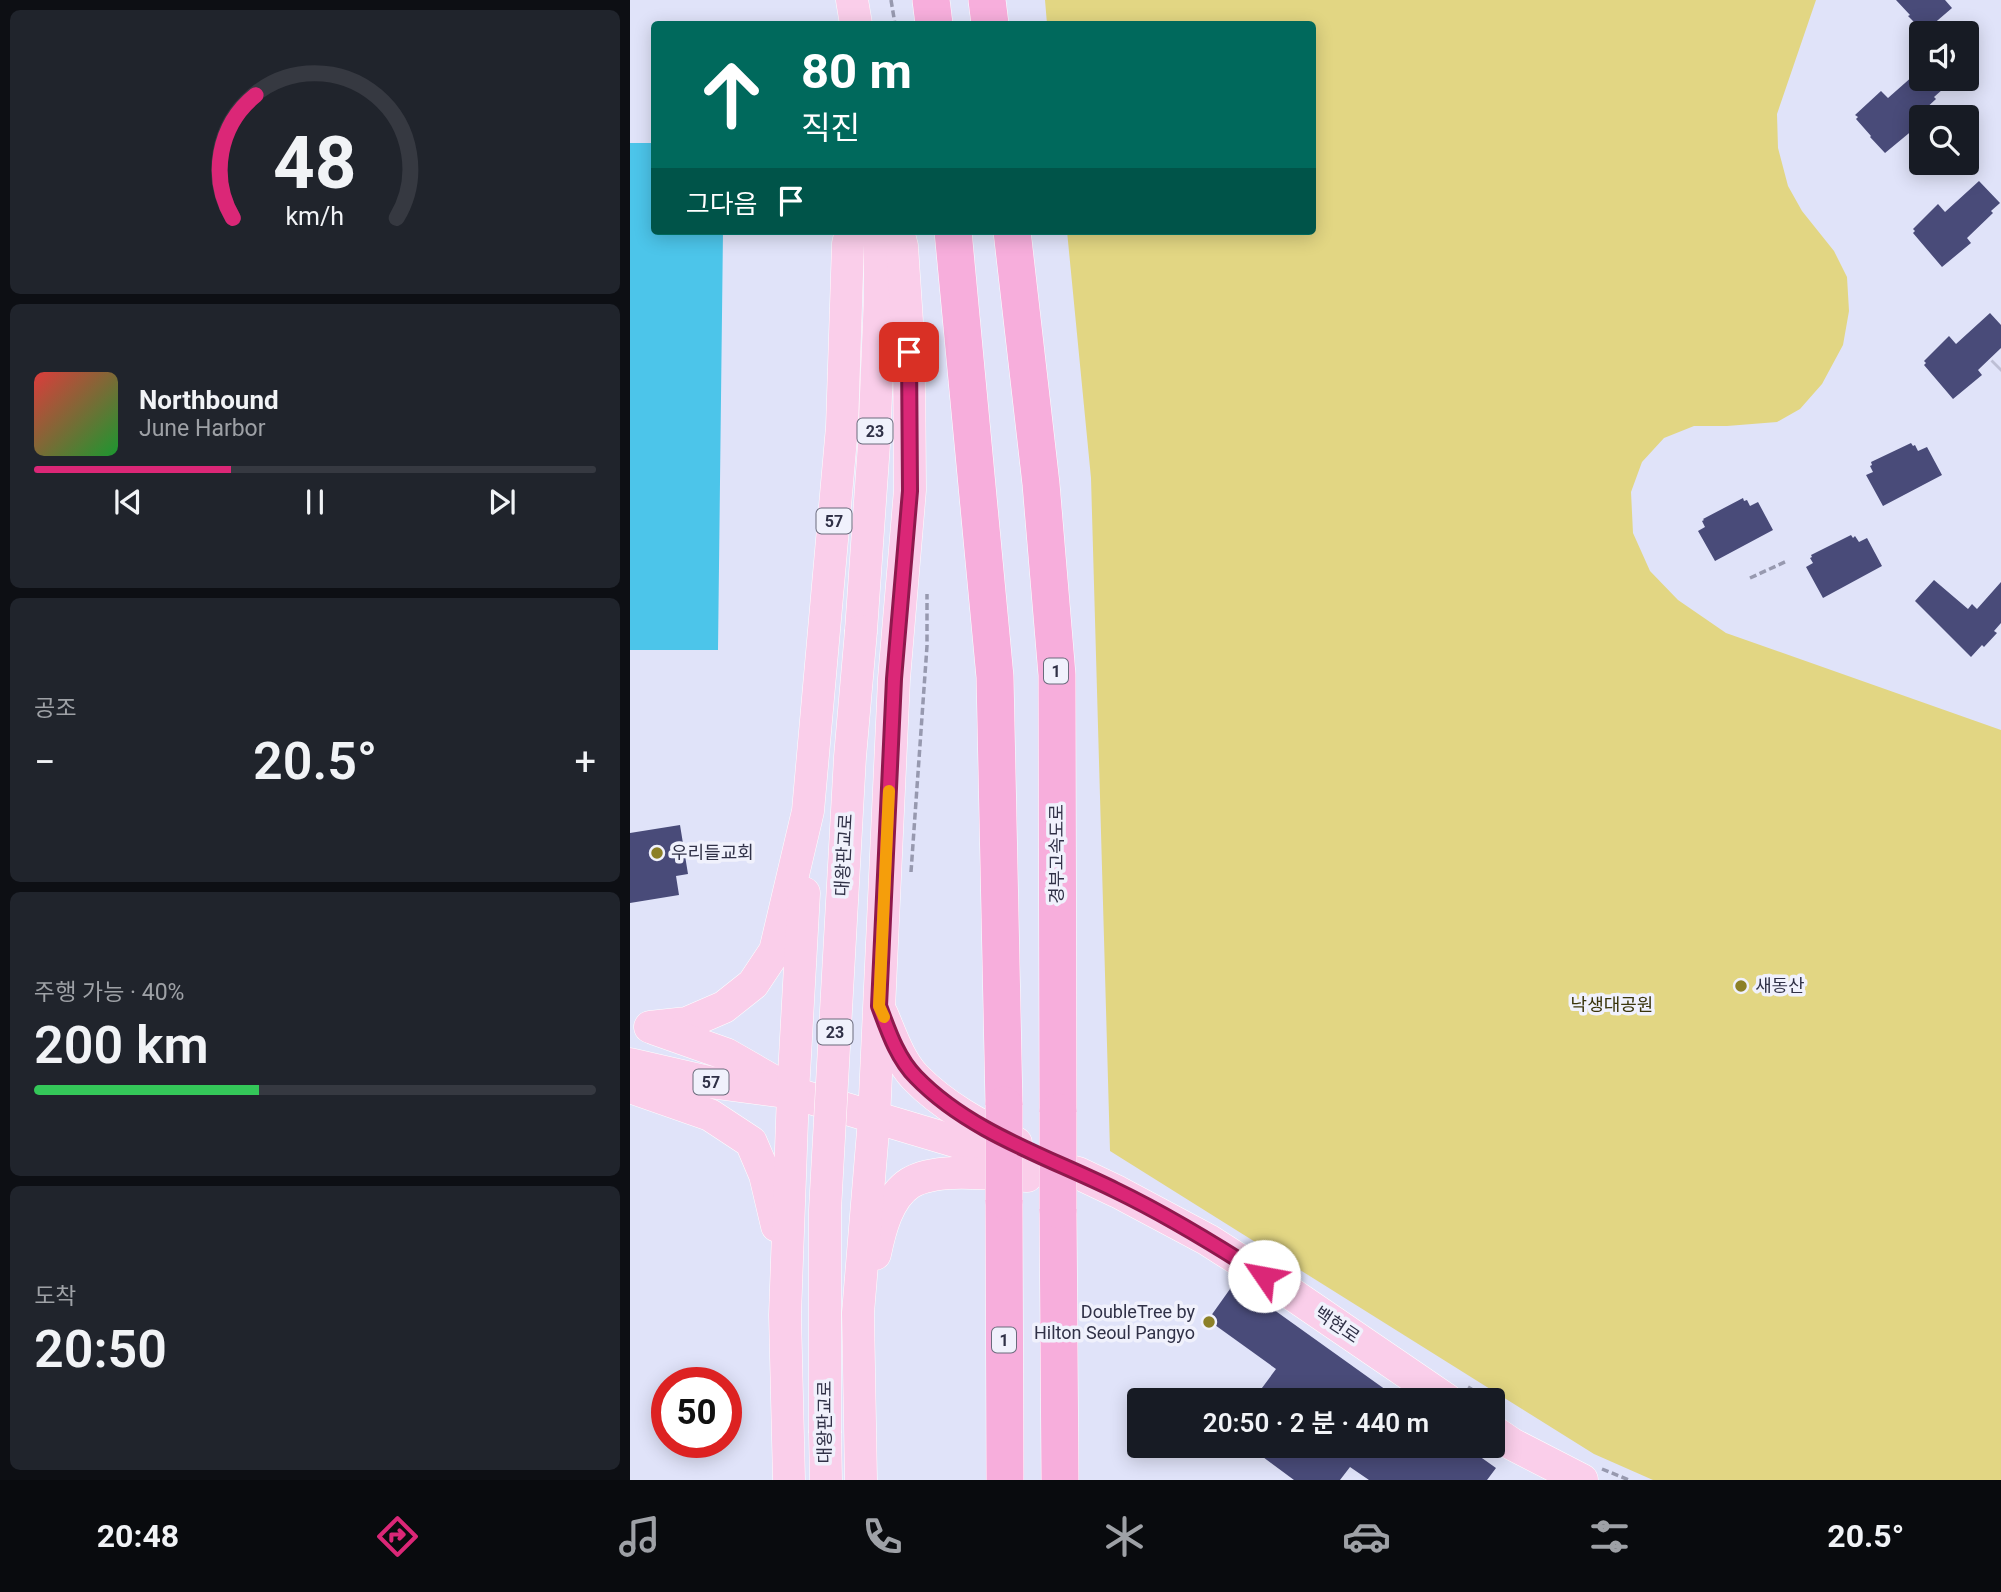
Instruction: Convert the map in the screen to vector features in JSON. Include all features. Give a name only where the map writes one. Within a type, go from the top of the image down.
[{"type":"highway","points":[[931,0],[934,21]]},
{"type":"highway","points":[[987,0],[990,21]]},
{"type":"highway","name":"1","points":[[953,235],[995,677],[1004,1105],[1005,1480]]},
{"type":"highway","name":"경부고속도로","points":[[1012,235],[1041,484],[1057,676],[1060,1480]]},
{"type":"main road","points":[[852,0],[856,21]]},
{"type":"main road","name":"57","points":[[640,1024],[687,1023],[724,1007],[753,984],[775,951],[808,811],[842,427],[850,235]]},
{"type":"main road","name":"대왕판교로","points":[[826,1480],[825,1210],[850,757],[874,444],[880,235]]},
{"type":"main road","name":"대왕판교로","points":[[861,1480],[858,1313],[874,1118],[894,679],[910,491],[909,352],[899,235]]},
{"type":"main road","name":"대왕판교로","points":[[789,1480],[785,1315],[793,1093],[808,811]]},
{"type":"main road","points":[[879,1006],[894,1045],[914,1076],[946,1103],[984,1128],[1077,1172]]},
{"type":"main road","name":"57","points":[[640,1024],[726,1054],[793,1093]]},
{"type":"main road","name":"57","points":[[630,1064],[709,1082],[793,1093],[874,1118]]},
{"type":"main road","points":[[630,1087],[710,1115],[751,1142],[765,1175],[777,1219],[785,1315]]},
{"type":"main road","name":"백현로","points":[[874,1118],[1077,1172],[1208,1240],[1429,1388]]},
{"type":"main road","points":[[858,1313],[873,1265],[879,1233],[894,1198],[910,1183],[944,1172],[1033,1177],[1077,1172]]},
{"type":"main road","points":[[1505,1440],[1582,1480]]},
{"type":"path","points":[[891,0],[894,21]]},
{"type":"path","points":[[1750,578],[1787,561]]},
{"type":"green space","name":"낙생대공원","points":[[1045,0],[1816,0],[1777,114],[1778,148],[1788,186],[1802,211],[1834,251],[1847,277],[1849,311],[1843,345],[1822,384],[1800,409],[1777,422],[1694,426],[1664,438],[1642,462],[1631,492],[1633,533],[1650,571],[1678,600],[1726,633],[2001,730],[2001,1480],[1653,1480],[1594,1454],[1505,1398],[1505,1388],[1489,1388],[1110,1151],[1091,478],[1067,235],[1316,235],[1316,21],[1047,21]]},
{"type":"water","points":[[630,143],[651,143],[651,235],[723,235],[718,650],[630,650]]},
{"type":"building","points":[[1896,0],[1945,0],[1952,8],[1937,21],[1913,21],[1908,16],[1910,15]]},
{"type":"building","points":[[1909,79],[1909,91],[1941,91],[1930,105],[1909,105],[1909,133],[1885,153],[1855,115],[1881,91],[1888,98]]},
{"type":"building","points":[[1979,181],[2000,203],[1967,238],[1971,243],[1942,267],[1913,233],[1913,229],[1938,204],[1945,212]]},
{"type":"building","points":[[1990,313],[2001,325],[2001,348],[1978,370],[1982,375],[1953,399],[1924,365],[1924,361],[1949,336],[1956,344]]},
{"type":"building","points":[[1911,443],[1918,451],[1927,447],[1942,475],[1883,506],[1866,475],[1873,472],[1871,462]]},
{"type":"building","points":[[1743,498],[1750,506],[1758,502],[1773,530],[1715,561],[1698,531],[1705,527],[1702,521]]},
{"type":"building","points":[[1851,535],[1859,542],[1867,538],[1882,566],[1823,598],[1806,567],[1813,563],[1811,555]]},
{"type":"building","points":[[1934,580],[1968,609],[1972,604],[1977,609],[2001,582],[2001,623],[1994,631],[1997,633],[1971,657],[1915,601]]},
{"type":"building","name":"우리들교회","points":[[680,825],[688,874],[676,876],[679,895],[630,903],[630,833]]},
{"type":"building","points":[[1235,1282],[1383,1388],[1262,1388],[1276,1369],[1208,1320]]},
{"type":"building","points":[[1264,1458],[1482,1458],[1496,1468],[1487,1480],[1369,1480],[1350,1467],[1340,1480],[1294,1480]]},
{"type":"slow traffic","points":[[884,1017],[879,1006],[889,791]]},
{"type":"place","name":"우리들교회","points":[[657,853]]},
{"type":"place","name":"새동산","points":[[1741,986]]},
{"type":"place","name":"DoubleTree by Hilton Seoul Pangyo","points":[[1209,1322]]},
{"type":"route","points":[[909,352],[910,491],[894,679],[879,1006],[894,1045],[914,1076],[946,1103],[984,1128],[1140,1203],[1208,1240],[1264,1276]]}]
